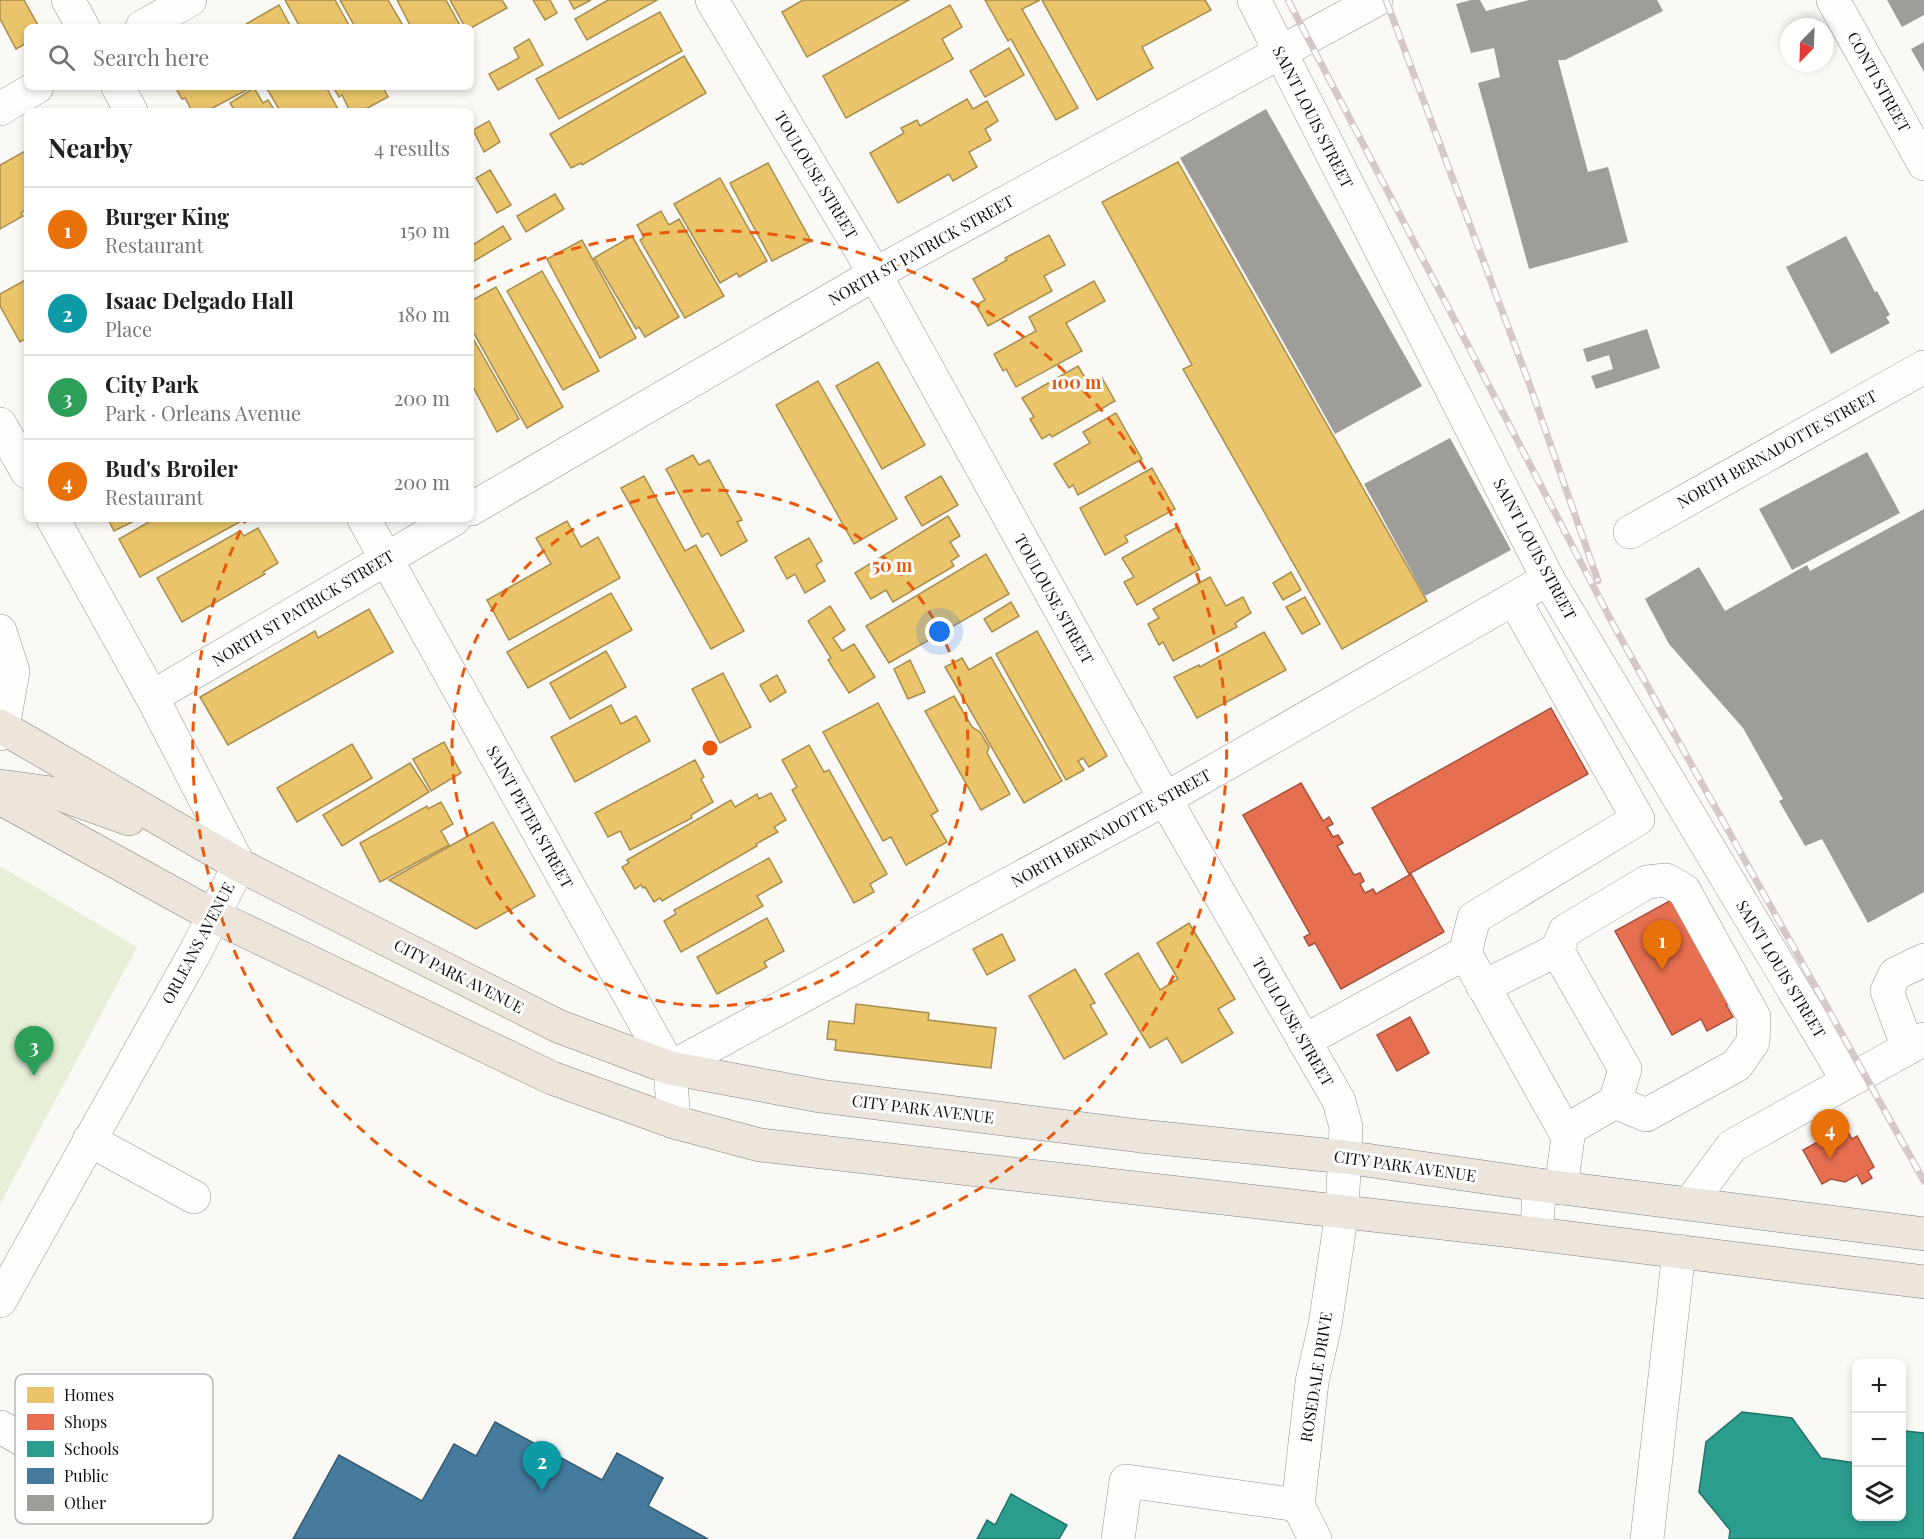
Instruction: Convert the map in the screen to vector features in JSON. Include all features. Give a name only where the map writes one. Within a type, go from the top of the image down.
[{"type":"main road","name":"CITY PARK AVENUE","points":[[1,730],[238,865],[558,1026],[670,1068],[820,1096],[1140,1136],[1345,1157],[1550,1187],[1924,1234]]},
{"type":"main road","points":[[0,786],[59,794],[202,844]]},
{"type":"main road","points":[[0,798],[214,916],[552,1078],[674,1122],[760,1145],[1537,1234],[1924,1282]]},
{"type":"street","points":[[68,0],[81,24]]},
{"type":"street","points":[[147,24],[190,0]]},
{"type":"street","name":"TOULOUSE STREET","points":[[712,0],[875,274],[1165,799],[1339,1101],[1346,1127],[1342,1212]]},
{"type":"street","name":"SAINT LOUIS STREET","points":[[1254,0],[1548,579],[1848,1081]]},
{"type":"street","name":"NORTH ST PATRICK STREET","points":[[474,507],[875,274],[1376,0]]},
{"type":"street","name":"CONTI STREET","points":[[1833,0],[1924,164]]},
{"type":"street","points":[[0,108],[33,90]]},
{"type":"street","points":[[120,90],[129,108]]},
{"type":"street","name":"NORTH BERNADOTTE STREET","points":[[1630,532],[1924,367]]},
{"type":"street","points":[[0,424],[24,467]]},
{"type":"street","name":"ORLEANS AVENUE","points":[[0,1301],[214,916],[238,865],[152,697],[55,522]]},
{"type":"street","name":"SAINT PETER STREET","points":[[366,522],[670,1068],[674,1122]]},
{"type":"street","name":"NORTH ST PATRICK STREET","points":[[152,697],[449,522]]},
{"type":"street","name":"NORTH BERNADOTTE STREET","points":[[670,1068],[1165,799],[1548,579]]},
{"type":"street","points":[[1514,599],[1638,819],[1474,918],[1464,953],[1568,1137],[1550,1187],[1537,1234]]},
{"type":"street","points":[[0,631],[14,671],[1,730]]},
{"type":"street","points":[[1483,987],[1557,950],[1565,931],[1647,882],[1666,880],[1684,890],[1754,1017],[1753,1042],[1737,1065],[1646,1114],[1615,1102]]},
{"type":"street","points":[[1557,950],[1625,1069],[1615,1102],[1565,1131]]},
{"type":"street","points":[[1304,1041],[1464,953]]},
{"type":"street","points":[[1690,1203],[1732,1146],[1916,1044],[1887,991],[1895,974],[1924,960]]},
{"type":"street","points":[[89,1140],[195,1197]]},
{"type":"street","name":"ROSEDALE DRIVE","points":[[1298,1505],[1312,1382],[1325,1324],[1342,1212]]},
{"type":"street","points":[[1647,1539],[1679,1251]]},
{"type":"street","points":[[0,1427],[15,1435]]},
{"type":"street","points":[[1118,1539],[1126,1481],[1298,1505],[1315,1539]]},
{"type":"green space","points":[[0,866],[137,947],[0,1204]]},
{"type":"building: Homes","points":[[0,0],[24,0],[37,24],[24,24],[24,45],[16,49],[0,19]]},
{"type":"building: Homes","points":[[285,0],[335,0],[348,24],[298,24]]},
{"type":"building: Homes","points":[[340,0],[388,0],[402,24],[353,24]]},
{"type":"building: Homes","points":[[397,0],[446,0],[459,24],[409,24]]},
{"type":"building: Homes","points":[[450,0],[502,0],[507,8],[474,26],[474,24],[463,24]]},
{"type":"building: Homes","points":[[533,0],[550,0],[557,13],[545,20]]},
{"type":"building: Homes","points":[[569,0],[591,0],[574,9]]},
{"type":"building: Homes","points":[[608,0],[657,0],[587,40],[575,19]]},
{"type":"building: Homes","points":[[803,0],[909,0],[807,57],[782,12]]},
{"type":"building: Homes","points":[[985,0],[1040,0],[1022,9],[1078,108],[1056,120],[1011,39],[1008,41]]},
{"type":"building: Homes","points":[[1042,0],[1205,0],[1211,10],[1142,47],[1153,68],[1097,100]]},
{"type":"building: Homes","points":[[279,5],[289,24],[246,24]]},
{"type":"building: Homes","points":[[950,5],[962,27],[942,39],[953,59],[846,118],[823,76]]},
{"type":"building: Homes","points":[[660,12],[682,51],[559,119],[536,79]]},
{"type":"building: Homes","points":[[529,39],[543,65],[498,90],[489,74],[519,58],[514,48]]},
{"type":"building: Homes","points":[[1009,48],[1024,75],[985,97],[970,71]]},
{"type":"building: Homes","points":[[684,56],[706,93],[582,165],[581,163],[571,168],[550,134]]},
{"type":"building: Homes","points":[[177,90],[246,90],[213,108],[190,108],[185,98],[182,99]]},
{"type":"building: Homes","points":[[251,90],[255,90],[263,103],[268,100],[273,108],[233,108],[230,103]]},
{"type":"building: Homes","points":[[268,90],[328,90],[337,108],[278,108]]},
{"type":"building: Homes","points":[[335,90],[384,90],[388,97],[368,108],[348,108],[342,95],[339,97]]},
{"type":"building: Homes","points":[[967,99],[973,109],[987,101],[998,121],[985,129],[991,140],[969,152],[977,167],[953,181],[949,174],[898,203],[870,153],[904,133],[901,128],[917,120],[920,126]]},
{"type":"building: Homes","points":[[489,121],[500,142],[484,152],[474,129]]},
{"type":"building: Homes","points":[[24,152],[24,211],[21,213],[23,216],[0,229],[0,165]]},
{"type":"building: Homes","points":[[1178,162],[1427,601],[1342,649],[1183,369],[1192,365],[1102,202]]},
{"type":"building: Homes","points":[[768,163],[811,241],[772,261],[730,183]]},
{"type":"building: Homes","points":[[490,170],[511,205],[497,213],[476,178]]},
{"type":"building: Homes","points":[[720,178],[767,261],[739,277],[737,273],[720,283],[674,204]]},
{"type":"building: Homes","points":[[555,194],[564,209],[526,232],[517,216]]},
{"type":"building: Homes","points":[[661,211],[669,225],[679,219],[724,296],[685,318],[640,240],[644,237],[637,225]]},
{"type":"building: Homes","points":[[503,226],[511,239],[474,261],[474,244]]},
{"type":"building: Homes","points":[[1049,235],[1065,265],[1044,276],[1052,291],[988,326],[976,305],[985,300],[973,279],[1007,260],[1005,258]]},
{"type":"building: Homes","points":[[632,236],[679,317],[645,337],[639,327],[636,329],[594,258]]},
{"type":"building: Homes","points":[[582,240],[636,338],[600,358],[547,259]]},
{"type":"building: Homes","points":[[542,271],[599,371],[563,390],[507,291]]},
{"type":"building: Homes","points":[[24,281],[24,340],[20,342],[0,306],[0,294]]},
{"type":"building: Homes","points":[[1094,281],[1105,301],[1066,323],[1082,351],[1016,387],[1006,369],[1003,371],[994,354],[1036,331],[1029,317]]},
{"type":"building: Homes","points":[[496,287],[563,407],[527,428],[474,333],[474,299]]},
{"type":"building: Homes","points":[[474,340],[519,419],[497,432],[474,389]]},
{"type":"building: Homes","points":[[878,362],[925,445],[882,469],[836,386]]},
{"type":"building: Homes","points":[[1078,366],[1090,386],[1102,378],[1115,401],[1052,437],[1050,434],[1042,439],[1030,419],[1034,417],[1022,398]]},
{"type":"building: Homes","points":[[818,381],[897,519],[854,544],[776,405]]},
{"type":"building: Homes","points":[[1116,413],[1142,459],[1078,495],[1073,485],[1069,488],[1054,464],[1090,443],[1083,432]]},
{"type":"building: Homes","points":[[693,455],[699,465],[709,460],[742,520],[737,522],[747,541],[721,556],[708,533],[702,537],[666,469]]},
{"type":"building: Homes","points":[[1152,468],[1175,509],[1125,536],[1128,542],[1105,555],[1080,508]]},
{"type":"building: Homes","points":[[644,476],[685,551],[696,545],[744,631],[711,649],[621,488]]},
{"type":"building: Homes","points":[[941,476],[958,505],[922,526],[905,497]]},
{"type":"building: Homes","points":[[948,516],[960,536],[950,542],[959,556],[951,561],[954,566],[893,602],[886,590],[871,599],[855,573]]},
{"type":"building: Homes","points":[[567,521],[581,547],[598,537],[620,578],[509,640],[487,600],[551,564],[536,538]]},
{"type":"building: Homes","points":[[110,522],[132,522],[114,531]]},
{"type":"building: Homes","points":[[149,522],[240,522],[140,577],[119,539]]},
{"type":"building: Homes","points":[[1177,527],[1200,569],[1137,605],[1124,582],[1134,577],[1122,558]]},
{"type":"building: Homes","points":[[258,528],[278,563],[263,572],[265,574],[182,622],[157,578],[240,531],[244,536]]},
{"type":"building: Homes","points":[[809,538],[822,561],[816,565],[825,581],[805,593],[795,574],[787,579],[775,557]]},
{"type":"building: Homes","points":[[986,554],[1009,594],[889,663],[866,626]]},
{"type":"building: Homes","points":[[1291,572],[1301,590],[1283,600],[1273,583]]},
{"type":"building: Homes","points":[[1210,577],[1226,606],[1243,597],[1251,613],[1235,623],[1237,627],[1173,661],[1163,642],[1159,645],[1148,624],[1159,618],[1153,609]]},
{"type":"building: Homes","points":[[611,593],[632,630],[528,688],[507,652]]},
{"type":"building: Homes","points":[[1305,597],[1320,624],[1302,634],[1286,607]]},
{"type":"building: Homes","points":[[1011,602],[1019,616],[992,632],[984,619]]},
{"type":"building: Homes","points":[[830,606],[845,630],[833,638],[842,651],[854,644],[875,677],[849,693],[828,660],[831,658],[808,621]]},
{"type":"building: Homes","points":[[369,609],[393,652],[228,745],[200,697],[315,631],[318,638]]},
{"type":"building: Homes","points":[[1037,631],[1107,756],[1089,767],[1083,758],[1078,761],[1084,770],[1066,780],[996,654]]},
{"type":"building: Homes","points":[[1264,632],[1286,670],[1197,718],[1174,677],[1199,665],[1200,667]]},
{"type":"building: Homes","points":[[606,651],[626,687],[570,719],[550,683]]},
{"type":"building: Homes","points":[[991,657],[1062,781],[1024,803],[945,667],[962,658],[969,670]]},
{"type":"building: Homes","points":[[910,660],[925,692],[908,699],[894,669]]},
{"type":"building: Homes","points":[[723,673],[751,727],[720,743],[692,689]]},
{"type":"building: Homes","points":[[777,675],[786,692],[770,702],[760,685]]},
{"type":"building: Homes","points":[[954,696],[972,727],[980,732],[989,747],[987,753],[1010,794],[981,810],[925,711]]},
{"type":"building: Homes","points":[[878,703],[938,811],[931,815],[947,842],[906,865],[891,837],[883,841],[823,732]]},
{"type":"building: Homes","points":[[611,705],[621,724],[636,716],[650,741],[575,782],[551,737]]},
{"type":"building: Homes","points":[[444,742],[461,773],[431,791],[413,759]]},
{"type":"building: Homes","points":[[352,744],[372,778],[297,822],[277,788]]},
{"type":"building: Homes","points":[[809,745],[824,772],[829,770],[887,874],[870,884],[874,892],[854,903],[792,790],[797,787],[782,760]]},
{"type":"building: Homes","points":[[695,760],[704,777],[701,779],[713,802],[691,815],[692,818],[630,850],[620,831],[608,837],[595,813]]},
{"type":"building: Homes","points":[[410,763],[429,792],[342,846],[323,815]]},
{"type":"building: Homes","points":[[771,793],[786,820],[774,827],[778,832],[662,901],[660,898],[654,902],[645,887],[641,885],[635,889],[622,867],[629,863],[627,860],[731,800],[735,807],[757,794],[759,799]]},
{"type":"building: Homes","points":[[441,802],[453,824],[441,831],[449,845],[380,882],[360,843],[427,806],[428,809]]},
{"type":"building: Homes","points":[[493,822],[535,896],[476,929],[389,880]]},
{"type":"building: Homes","points":[[769,858],[782,882],[757,896],[763,906],[681,952],[664,921],[676,914],[674,910]]},
{"type":"building: Homes","points":[[767,918],[784,951],[764,962],[767,967],[717,994],[697,957]]},
{"type":"building: Homes","points":[[1189,923],[1235,999],[1218,1009],[1233,1033],[1182,1063],[1167,1038],[1150,1048],[1105,974],[1138,953],[1160,990],[1178,979],[1157,943]]},
{"type":"building: Homes","points":[[1002,934],[1015,960],[987,975],[973,949]]},
{"type":"building: Homes","points":[[1075,969],[1095,1003],[1090,1005],[1107,1034],[1064,1059],[1029,996]]},
{"type":"building: Homes","points":[[856,1004],[929,1013],[928,1020],[996,1028],[991,1068],[835,1050],[836,1040],[827,1039],[829,1021],[854,1024]]},
{"type":"building: Shops","points":[[1551,708],[1588,774],[1409,874],[1372,808]]},
{"type":"building: Shops","points":[[1301,783],[1323,821],[1329,817],[1333,824],[1327,827],[1333,837],[1338,835],[1343,843],[1337,846],[1354,875],[1360,873],[1364,881],[1360,884],[1365,893],[1373,889],[1376,894],[1411,874],[1444,932],[1341,989],[1315,943],[1309,946],[1304,937],[1310,934],[1243,815]]},
{"type":"building: Shops","points":[[1675,898],[1736,999],[1726,1005],[1733,1017],[1707,1031],[1701,1019],[1672,1035],[1615,931]]},
{"type":"building: Shops","points":[[1410,1017],[1429,1053],[1397,1071],[1377,1035]]},
{"type":"building: Shops","points":[[1847,1130],[1852,1139],[1857,1136],[1874,1167],[1868,1171],[1872,1178],[1862,1184],[1857,1175],[1845,1182],[1831,1179],[1822,1184],[1803,1150],[1834,1133],[1836,1136]]},
{"type":"building: Schools","points":[[1742,1412],[1792,1418],[1821,1458],[1852,1462],[1852,1521],[1906,1521],[1906,1431],[1924,1433],[1924,1539],[1729,1539],[1730,1530],[1699,1492],[1706,1442]]},
{"type":"building: Schools","points":[[1011,1494],[1067,1525],[1059,1539],[977,1539],[987,1520],[995,1525]]},
{"type":"building: Public","points":[[495,1422],[602,1480],[617,1453],[663,1478],[648,1506],[708,1539],[293,1539],[339,1455],[422,1501],[454,1444],[476,1456]]},
{"type":"building: Other","points":[[1480,0],[1486,11],[1529,0],[1657,0],[1663,11],[1565,60],[1558,60],[1588,172],[1608,167],[1628,242],[1529,269],[1478,83],[1500,77],[1494,48],[1471,53],[1456,4]]},
{"type":"building: Other","points":[[1887,0],[1924,0],[1924,15],[1902,27]]},
{"type":"building: Other","points":[[1924,42],[1924,72],[1911,49]]},
{"type":"building: Other","points":[[1266,109],[1422,386],[1335,434],[1180,158]]},
{"type":"building: Other","points":[[1846,236],[1875,292],[1877,291],[1890,315],[1886,317],[1890,323],[1831,354],[1786,267]]},
{"type":"building: Other","points":[[1647,329],[1660,368],[1596,389],[1591,376],[1613,369],[1609,355],[1587,362],[1583,349]]},
{"type":"building: Other","points":[[1450,438],[1511,550],[1425,596],[1364,484]]},
{"type":"building: Other","points":[[1867,452],[1900,513],[1792,570],[1759,509]]},
{"type":"building: Other","points":[[1924,509],[1924,892],[1868,923],[1822,839],[1805,846],[1779,801],[1783,799],[1743,728],[1669,644],[1645,599],[1699,567],[1725,611],[1807,565],[1810,571]]},
{"type":"railway","points":[[1288,0],[1614,626],[1924,1181]]},
{"type":"railway","points":[[1386,0],[1529,383],[1598,581]]},
{"type":"place","name":"Burger King","points":[[1662,970]]},
{"type":"place","name":"City Park","points":[[34,1076]]},
{"type":"place","name":"Bud's Broiler","points":[[1830,1159]]},
{"type":"place","name":"Isaac Delgado Hall","points":[[542,1491]]}]
